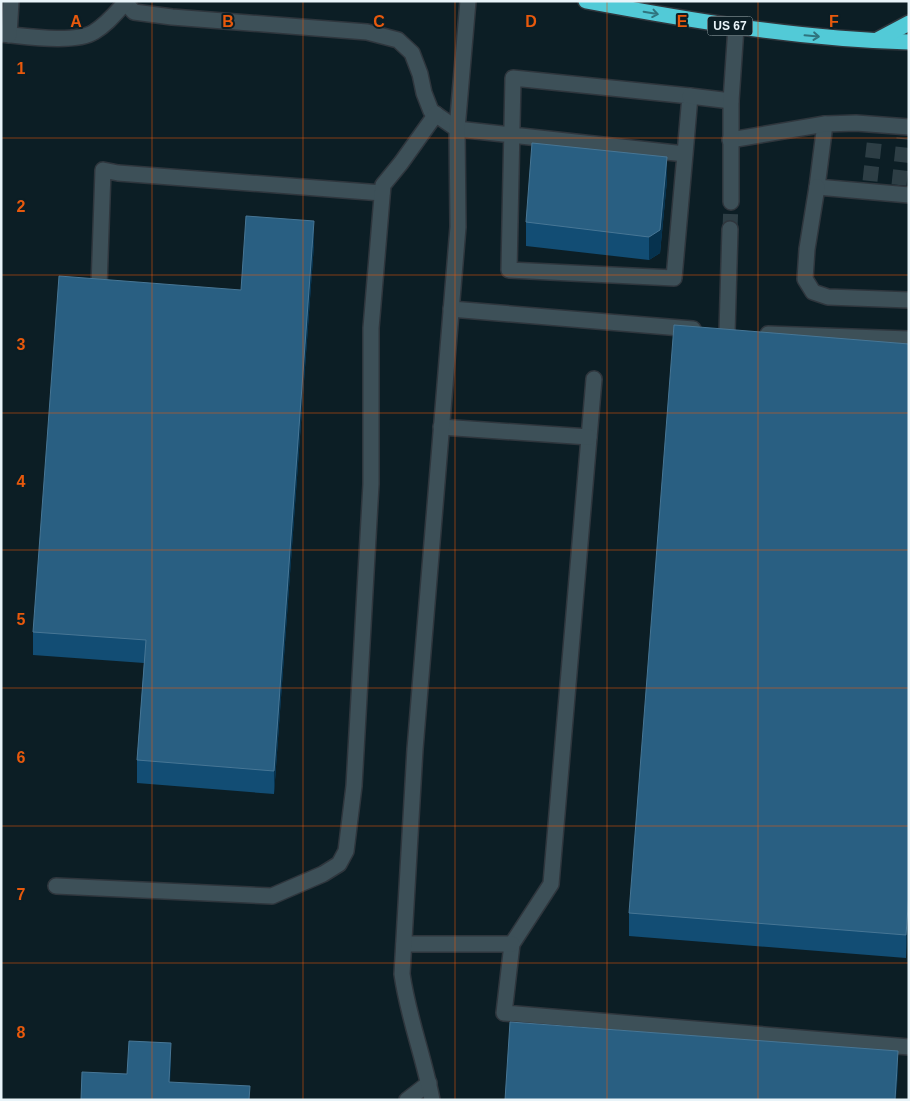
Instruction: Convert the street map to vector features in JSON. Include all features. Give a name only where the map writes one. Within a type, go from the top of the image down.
[{"type":"highway","name":"US 67","points":[[586,1],[736,27],[876,41],[909,42]]},
{"type":"highway","points":[[876,41],[909,23]]},
{"type":"street","points":[[11,1],[5,34],[69,39],[92,34],[110,20],[124,2],[134,12],[172,17],[368,32],[398,40],[412,53],[431,111],[457,129],[684,154]]},
{"type":"street","points":[[432,1100],[406,1000],[402,974],[414,749],[458,227],[457,129],[468,1]]},
{"type":"street","points":[[731,202],[731,101],[736,27]]},
{"type":"street","points":[[690,96],[674,278],[509,270],[513,78],[690,96],[731,101]]},
{"type":"street","points":[[56,886],[272,896],[323,874],[340,864],[346,851],[354,786],[372,484],[371,328],[383,185],[436,114]]},
{"type":"street","points":[[730,140],[825,124],[875,130],[906,131]]},
{"type":"street","points":[[825,124],[807,249],[805,279],[813,292],[828,298],[909,300]]},
{"type":"street","points":[[99,287],[103,170],[118,173],[382,193]]},
{"type":"street","points":[[817,187],[870,186],[902,191]]},
{"type":"street","points":[[717,331],[730,229]]},
{"type":"street","points":[[451,309],[717,331],[909,339]]},
{"type":"street","points":[[594,379],[552,884],[512,944],[504,1012],[909,1046]]},
{"type":"street","points":[[441,427],[589,437]]},
{"type":"street","points":[[404,944],[512,944]]},
{"type":"street","points":[[407,1100],[429,1083]]},
{"type":"building","points":[[532,143],[667,157],[660,230],[649,237],[526,222]]},
{"type":"building","points":[[246,216],[314,221],[274,771],[137,760],[146,640],[33,632],[59,276],[241,290]]},
{"type":"building","points":[[674,325],[909,344],[909,893],[906,935],[629,913]]},
{"type":"building","points":[[510,1022],[898,1051],[895,1100],[505,1100]]},
{"type":"building","points":[[129,1041],[171,1043],[169,1082],[250,1086],[249,1100],[81,1100],[82,1072],[127,1074]]},
{"type":"tunnel","points":[[870,181],[875,136]]},
{"type":"tunnel","points":[[899,185],[904,138]]},
{"type":"tunnel","points":[[730,229],[731,202]]}]
